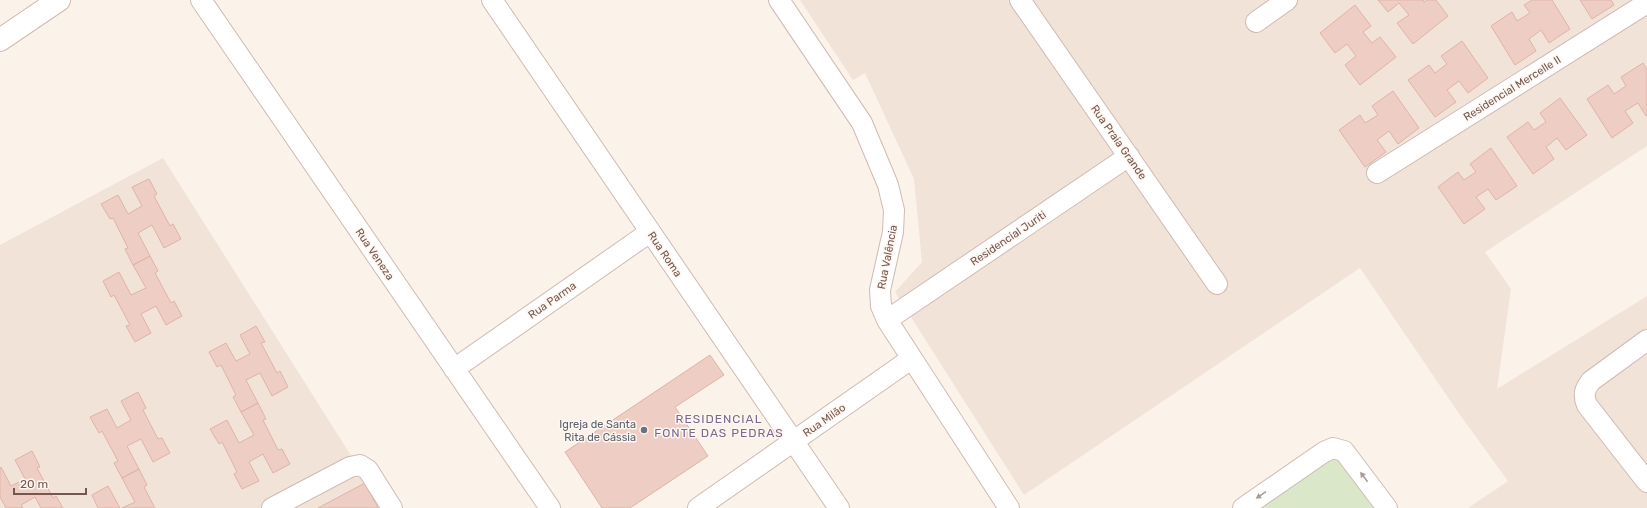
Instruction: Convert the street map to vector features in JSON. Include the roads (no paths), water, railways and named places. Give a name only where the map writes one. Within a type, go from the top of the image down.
[{"type":"main road","points":[[0,40],[59,0]]},
{"type":"street","name":"Rua Veneza","points":[[201,0],[550,508]]},
{"type":"street","name":"Rua Roma","points":[[492,0],[839,508]]},
{"type":"street","name":"Rua Valência","points":[[780,0],[862,123],[888,185],[894,210],[893,232],[880,290],[881,306],[887,320],[1009,508]]},
{"type":"street","name":"Rua Praia Grande","points":[[1020,0],[1217,284]]},
{"type":"street","points":[[1256,22],[1287,0]]},
{"type":"street","name":"Residencial Mercelle II","points":[[1377,173],[1647,3]]},
{"type":"street","name":"Residencial Juriti","points":[[887,320],[1128,156]]},
{"type":"street","name":"Rua Parma","points":[[454,369],[650,232]]},
{"type":"street","points":[[1647,340],[1591,381],[1585,388],[1584,398],[1587,405],[1647,482]]},
{"type":"street","name":"Rua Milão","points":[[698,508],[911,359]]},
{"type":"street","points":[[1242,508],[1324,452],[1334,448],[1344,451],[1387,508]]},
{"type":"street","points":[[272,508],[350,467],[360,465],[368,470],[392,508]]},
{"type":"place","name":"Igreja de Santa Rita de Cássia","points":[[644,430]]},
{"type":"district","name":"RESIDENCIAL FONTE DAS PEDRAS","points":[[719,426]]}]
